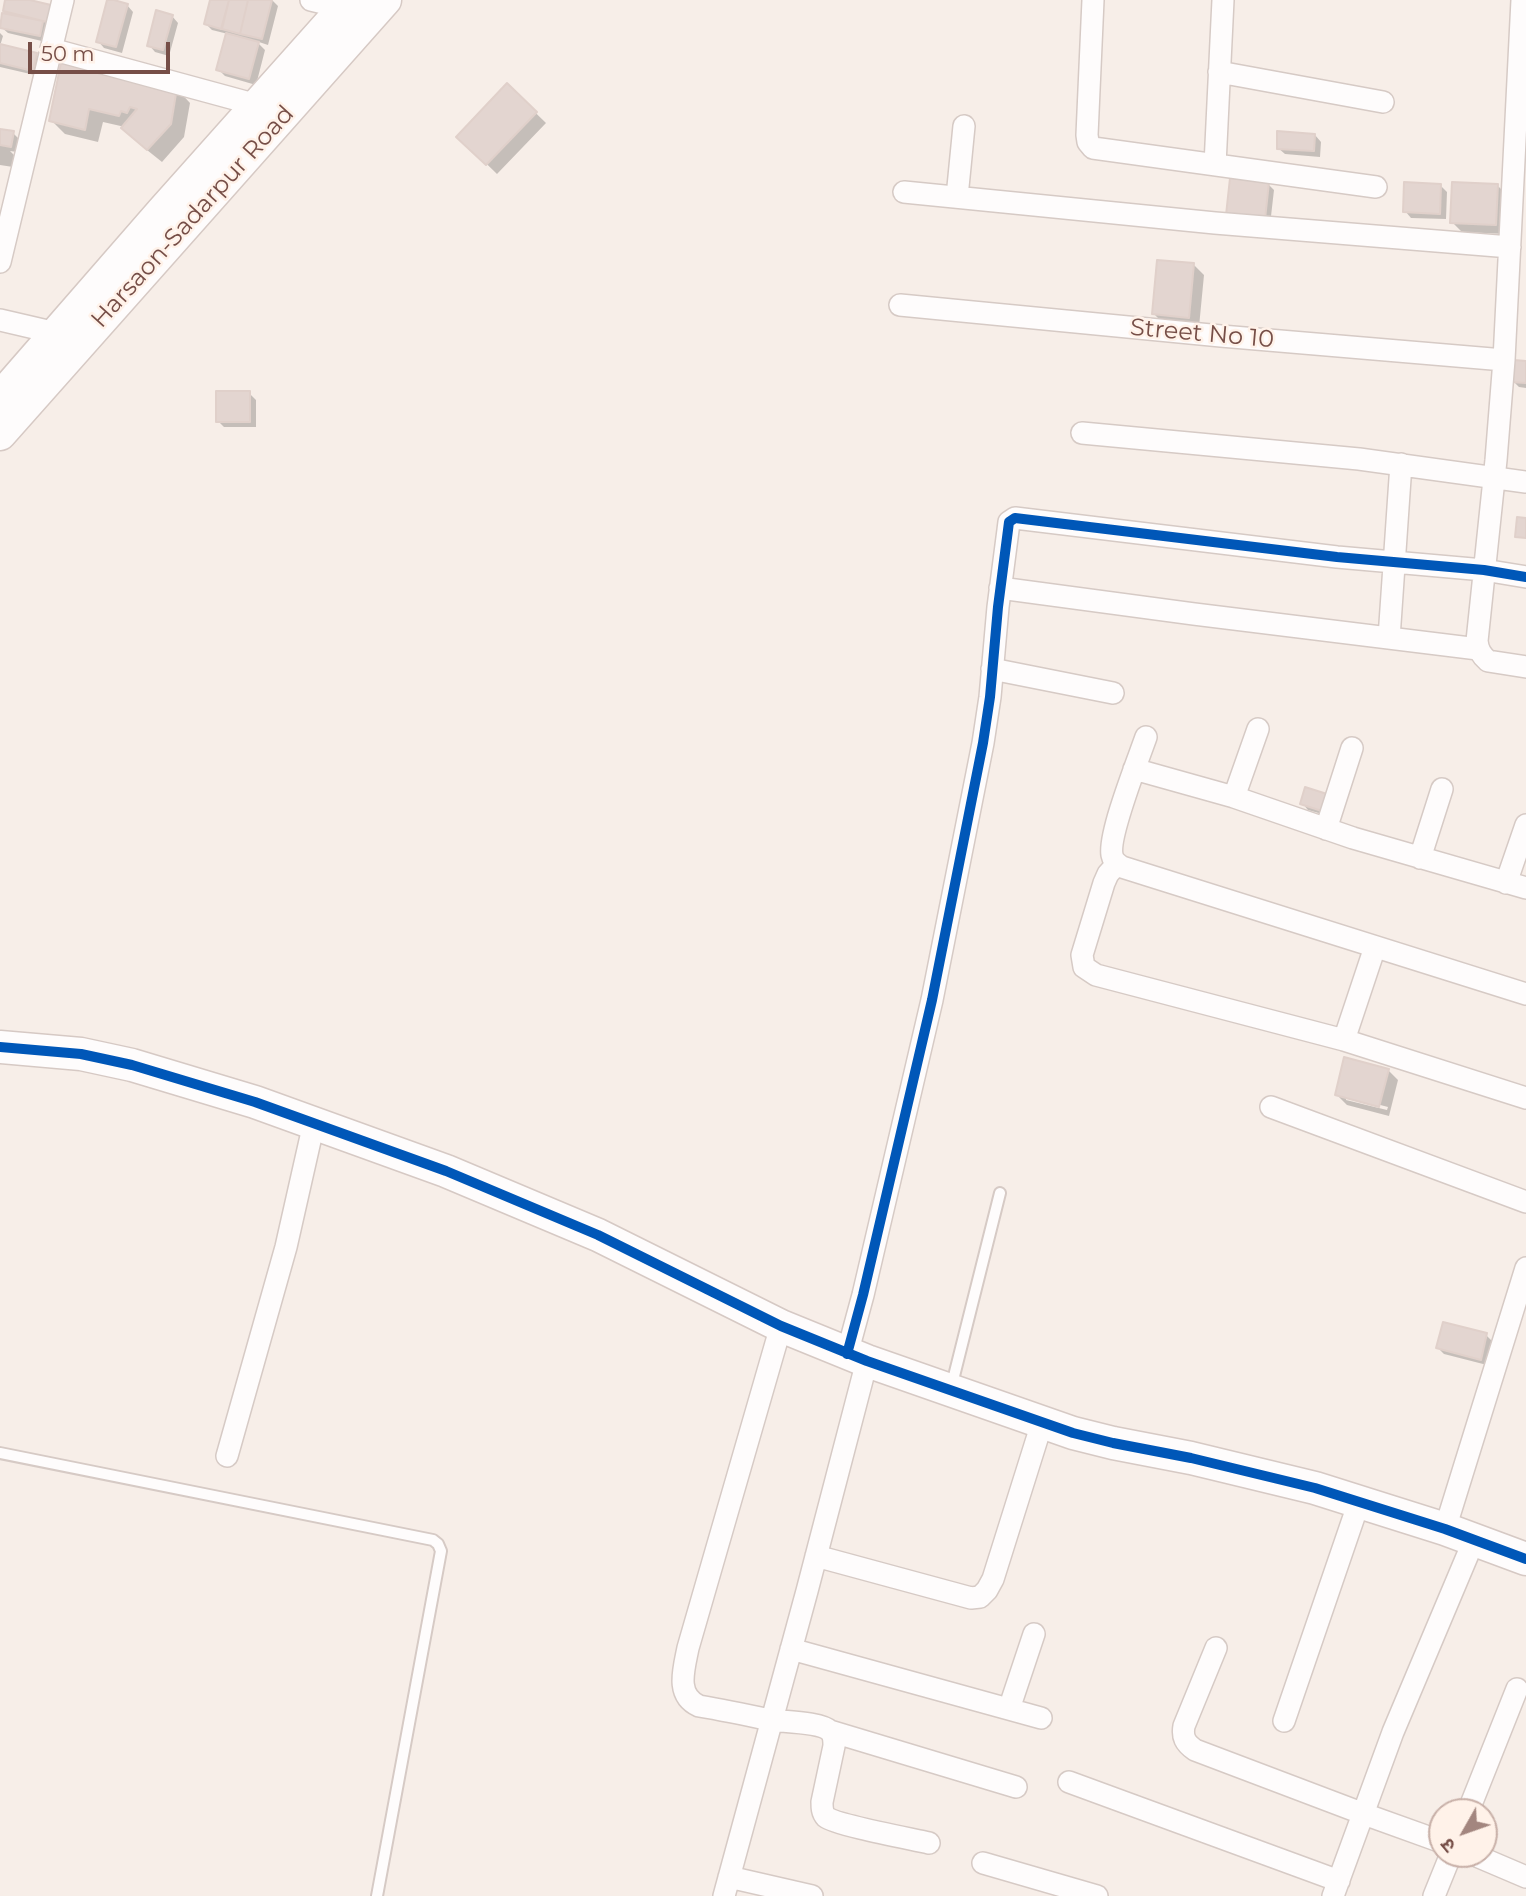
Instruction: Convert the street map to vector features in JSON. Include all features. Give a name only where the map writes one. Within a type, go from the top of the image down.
[{"type":"street","points":[[0,262],[63,0]]},
{"type":"street","points":[[311,0],[347,4]]},
{"type":"street","name":"Harsaon-Sadarpur Road","points":[[0,434],[385,0]]},
{"type":"street","points":[[1093,0],[1087,135],[1093,148],[1376,187]]},
{"type":"street","points":[[1215,165],[1223,0]]},
{"type":"street","points":[[1522,0],[1519,196],[1510,247],[1504,360],[1478,649],[1488,661],[1526,667]]},
{"type":"street","name":"Harsaon-Sadarpur Road","points":[[0,398],[347,4]]},
{"type":"street","points":[[51,49],[257,105]]},
{"type":"street","points":[[1219,72],[1383,102]]},
{"type":"street","points":[[957,197],[964,126]]},
{"type":"street","points":[[904,192],[1215,223],[1510,247]]},
{"type":"street","name":"Street No 10","points":[[900,305],[1504,360]]},
{"type":"street","points":[[0,320],[56,333]]},
{"type":"street","points":[[1082,433],[1359,459],[1526,482]]},
{"type":"street","points":[[1389,638],[1401,464]]},
{"type":"street","points":[[812,1896],[727,1886],[816,1556],[857,1357],[868,1273],[932,1000],[983,743],[1010,522],[1015,518],[1337,557],[1484,570],[1526,577]]},
{"type":"street","points":[[1000,588],[1478,649]]},
{"type":"street","points":[[992,669],[1113,693]]},
{"type":"street","points":[[1234,797],[1258,729]]},
{"type":"street","points":[[1146,737],[1112,843],[1112,854],[1117,864],[1526,994]]},
{"type":"street","points":[[1326,829],[1352,748]]},
{"type":"street","points":[[1134,769],[1234,797],[1326,829],[1516,886],[1526,825]]},
{"type":"street","points":[[1420,858],[1442,789]]},
{"type":"street","points":[[1117,864],[1104,883],[1082,955],[1084,967],[1096,975],[1344,1040],[1526,1098]]},
{"type":"street","points":[[1344,1040],[1374,947]]},
{"type":"street","points":[[0,1047],[81,1054],[132,1065],[255,1102],[446,1171],[598,1235],[781,1326],[950,1391],[1042,1423],[1113,1443],[1191,1458],[1315,1488],[1445,1529],[1526,1559]]},
{"type":"street","points":[[1271,1107],[1526,1202]]},
{"type":"street","points":[[227,1457],[286,1247],[314,1123]]},
{"type":"street","points":[[1445,1529],[1526,1268]]},
{"type":"street","points":[[781,1326],[688,1648],[683,1688],[686,1697],[699,1706],[824,1727],[1016,1787]]},
{"type":"street","points":[[816,1556],[971,1598],[980,1597],[993,1579],[1042,1423]]},
{"type":"street","points":[[1284,1721],[1359,1502]]},
{"type":"street","points":[[1069,1782],[1336,1889],[1394,1732],[1474,1540]]},
{"type":"street","points":[[1009,1709],[1034,1634]]},
{"type":"street","points":[[1216,1648],[1184,1726],[1183,1733],[1189,1746],[1428,1837]]},
{"type":"street","points":[[791,1649],[1041,1717]]},
{"type":"street","points":[[1474,1798],[1517,1689]]},
{"type":"street","points":[[830,1731],[834,1737],[834,1746],[822,1802],[825,1816],[844,1824],[929,1843]]},
{"type":"street","points":[[982,1863],[1097,1896]]},
{"type":"street","points":[[1498,1865],[1526,1877]]},
{"type":"street","points":[[1434,1896],[1445,1868]]},
{"type":"lane","points":[[950,1391],[1000,1193]]},
{"type":"lane","points":[[0,1453],[433,1540],[439,1544],[441,1551],[377,1896]]},
{"type":"building","points":[[5,0],[30,0],[51,5],[47,22],[3,11]]},
{"type":"building","points":[[107,0],[128,4],[116,47],[96,42]]},
{"type":"building","points":[[210,0],[229,0],[221,29],[204,24]]},
{"type":"building","points":[[229,0],[248,0],[240,34],[222,29]]},
{"type":"building","points":[[248,0],[272,0],[262,39],[240,34]]},
{"type":"building","points":[[156,10],[173,15],[163,50],[147,46]]},
{"type":"building","points":[[2,13],[43,21],[40,36],[0,28]]},
{"type":"building","points":[[226,33],[259,42],[249,79],[216,70]]},
{"type":"building","points":[[0,44],[37,53],[33,71],[0,63]]},
{"type":"building","points":[[61,63],[177,87],[171,124],[147,150],[121,128],[137,109],[130,107],[127,113],[121,111],[119,116],[89,109],[85,130],[49,121]]},
{"type":"building","points":[[507,83],[537,112],[486,165],[456,137]]},
{"type":"building","points":[[0,129],[14,131],[11,147],[0,145]]},
{"type":"building","points":[[1277,131],[1315,134],[1314,151],[1277,149]]},
{"type":"building","points":[[1230,178],[1269,182],[1265,219],[1226,215]]},
{"type":"building","points":[[1404,182],[1441,184],[1440,214],[1403,212]]},
{"type":"building","points":[[1452,182],[1498,184],[1496,225],[1450,223]]},
{"type":"building","points":[[1157,260],[1194,263],[1189,318],[1152,314]]},
{"type":"building","points":[[1514,360],[1526,361],[1526,383],[1511,382]]},
{"type":"building","points":[[216,391],[250,391],[250,422],[216,422]]},
{"type":"building","points":[[1517,517],[1526,518],[1526,538],[1515,537]]},
{"type":"building","points":[[1305,787],[1327,794],[1322,811],[1300,804]]},
{"type":"building","points":[[1344,1057],[1389,1069],[1379,1107],[1335,1095]]},
{"type":"building","points":[[1443,1322],[1487,1333],[1481,1360],[1436,1348]]},
{"type":"cycle path","points":[[847,1354],[932,1000],[983,743],[1009,522],[1015,518],[1337,557],[1484,570],[1526,577]]},
{"type":"cycle path","points":[[0,1047],[81,1054],[132,1065],[255,1102],[446,1171],[598,1235],[781,1326],[867,1361],[1073,1433],[1315,1488],[1445,1529],[1526,1559]]}]
